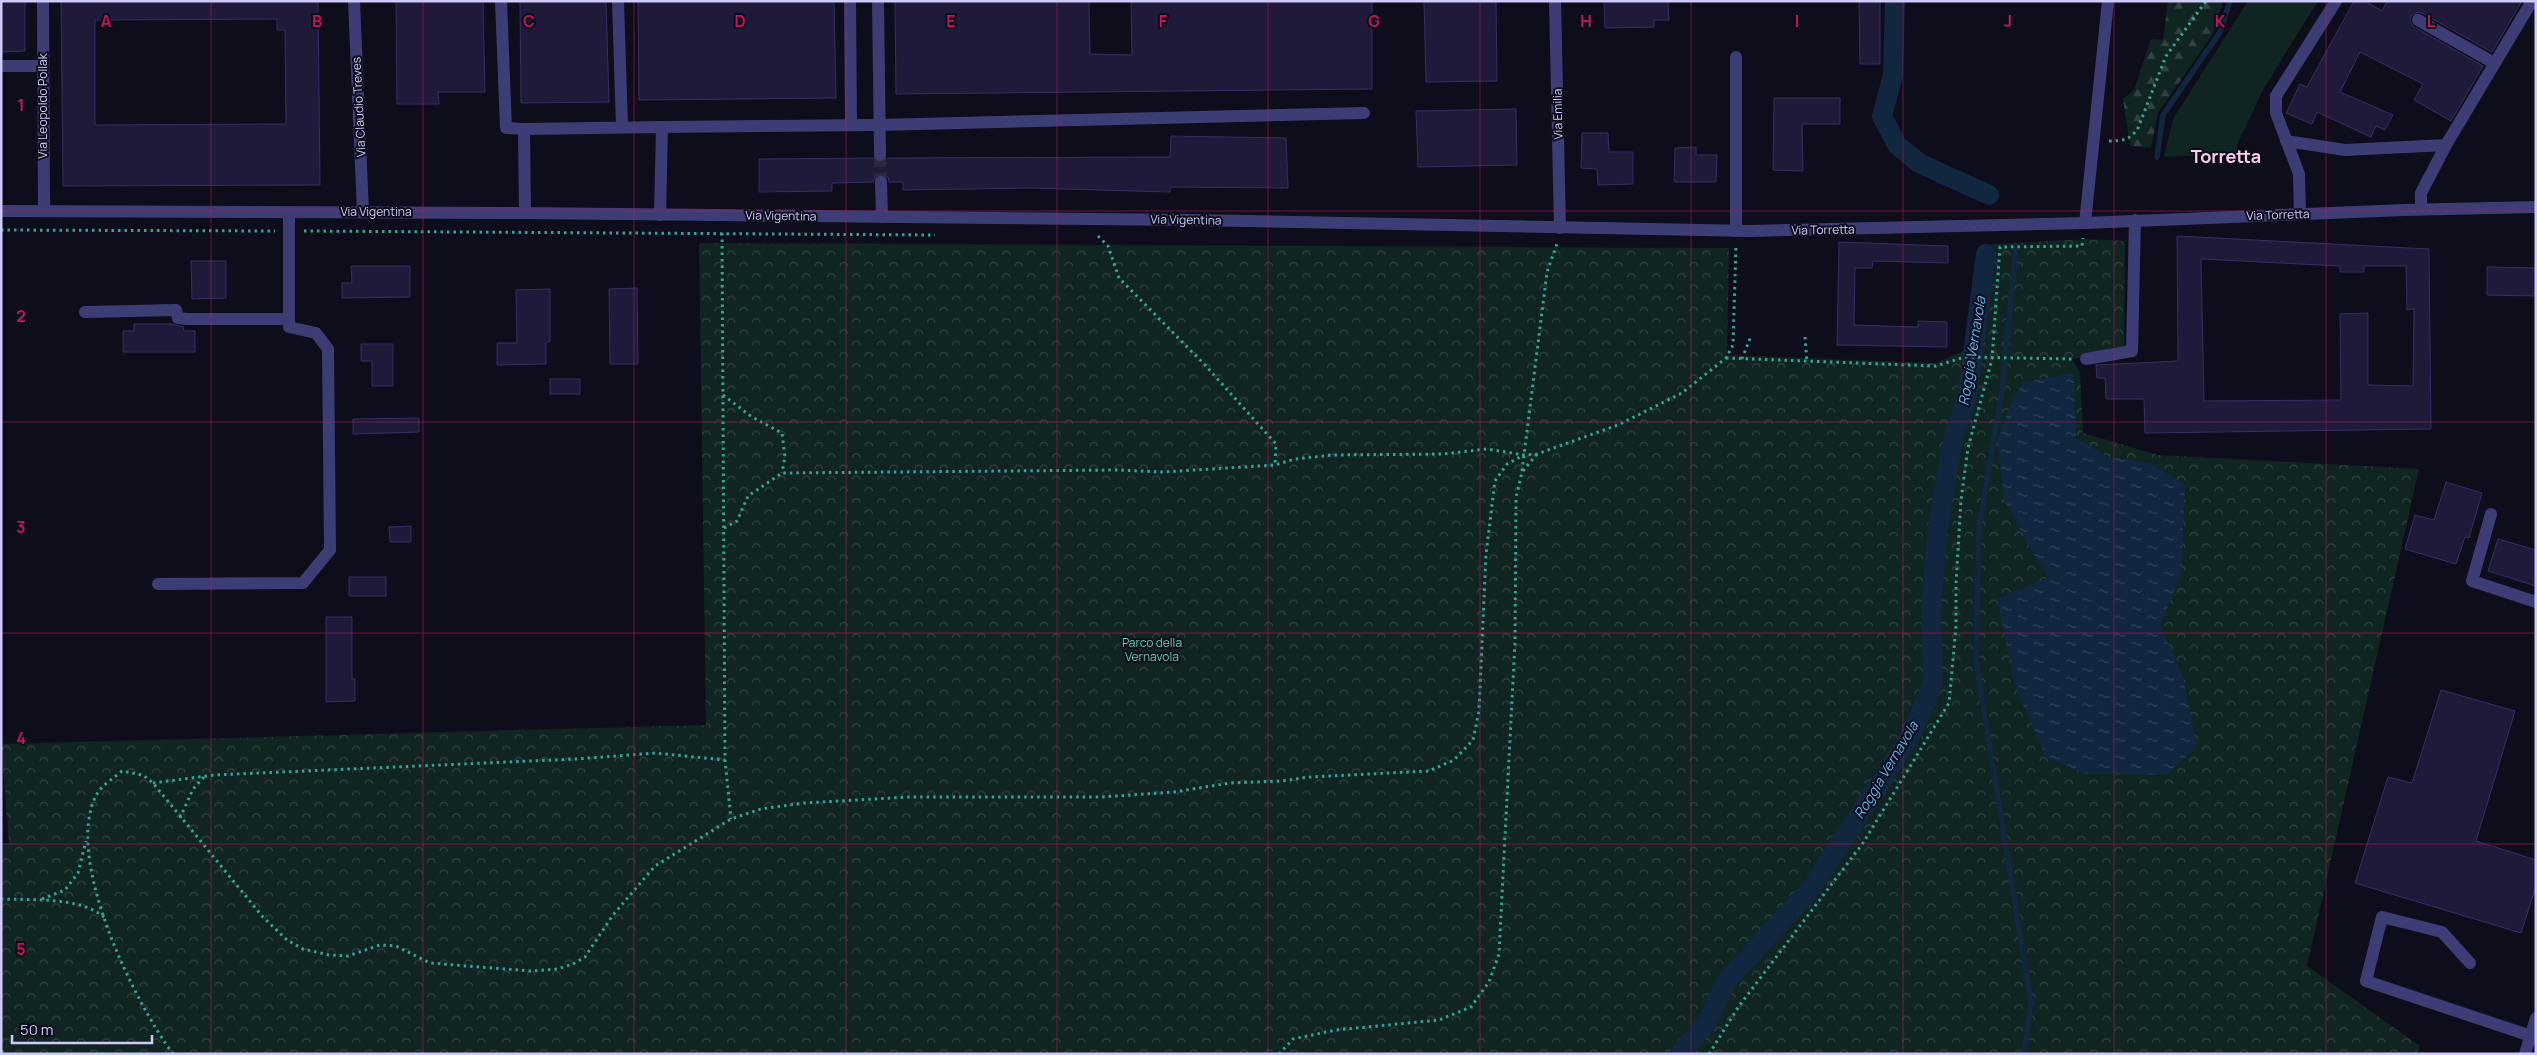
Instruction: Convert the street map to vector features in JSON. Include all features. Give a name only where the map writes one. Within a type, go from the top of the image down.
[{"type":"street","name":"Via Leopoldo Pollak","points":[[43,1],[44,211]]},
{"type":"street","name":"Via Claudio Treves","points":[[354,1],[363,212]]},
{"type":"street","points":[[501,1],[506,128],[851,126],[1364,113]]},
{"type":"street","points":[[618,1],[622,127]]},
{"type":"street","points":[[850,1],[851,126]]},
{"type":"street","points":[[878,1],[880,156]]},
{"type":"street","name":"Via Emilia","points":[[1555,1],[1560,233]]},
{"type":"street","points":[[2085,223],[2108,1]]},
{"type":"street","points":[[2300,214],[2298,174],[2276,113],[2276,96],[2336,1]]},
{"type":"street","points":[[2422,209],[2421,193],[2446,145],[2532,1]]},
{"type":"street","points":[[2418,20],[2494,64]]},
{"type":"street","points":[[1736,57],[1736,236]]},
{"type":"street","points":[[1,66],[43,66]]},
{"type":"street","points":[[660,215],[662,127]]},
{"type":"street","points":[[524,128],[526,213]]},
{"type":"street","points":[[2286,141],[2345,150],[2446,145]]},
{"type":"street","points":[[881,182],[882,217]]},
{"type":"street","name":"Via Torretta","points":[[1560,233],[1736,236],[2422,209],[2536,207]]},
{"type":"street","name":"Via Vigentina","points":[[1,211],[526,213],[882,217],[1560,233]]},
{"type":"street","points":[[158,584],[303,583],[330,550],[328,349],[316,333],[289,327],[289,212]]},
{"type":"street","points":[[2086,359],[2132,352],[2135,220]]},
{"type":"street","points":[[85,312],[176,310],[178,318],[187,319],[289,319]]},
{"type":"street","points":[[2491,514],[2472,581],[2536,602]]},
{"type":"street","points":[[2470,963],[2442,932],[2382,917],[2366,980],[2530,1036]]},
{"type":"street","points":[[2525,1054],[2536,1018]]},
{"type":"path","points":[[2092,147],[2100,143],[2131,138],[2138,128],[2166,56],[2206,1]]},
{"type":"path","points":[[1709,1054],[1739,1006],[1863,843],[1948,703],[1956,626],[1956,584],[1961,500],[1968,448],[1992,359],[2000,247],[2082,246],[2085,223]]},
{"type":"path","points":[[1,230],[722,233],[725,760],[731,819]]},
{"type":"path","points":[[1279,1054],[1293,1039],[1336,1030],[1440,1020],[1471,1007],[1489,982],[1499,954],[1515,642],[1516,498],[1522,472],[1547,272],[1560,233]]},
{"type":"path","points":[[1098,236],[1108,246],[1119,278],[1198,358],[1276,444],[1275,465]]},
{"type":"path","points":[[724,528],[737,521],[748,496],[782,473],[1107,470],[1162,472],[1275,465],[1295,459],[1333,455],[1444,454],[1487,449],[1524,455],[1537,454],[1581,439],[1647,411],[1682,393],[1726,358],[1733,345],[1736,236]]},
{"type":"path","points":[[1742,359],[1751,336]]},
{"type":"path","points":[[1805,337],[1807,362]]},
{"type":"path","points":[[1726,358],[1936,366],[1965,358],[2086,359]]},
{"type":"path","points":[[723,395],[752,417],[782,433],[785,457],[782,473]]},
{"type":"path","points":[[1522,472],[1537,454]]},
{"type":"path","points":[[42,899],[65,890],[78,873],[91,808],[97,793],[122,772],[143,775],[152,783],[262,916],[287,940],[303,949],[329,955],[348,956],[380,945],[396,946],[430,963],[530,971],[557,969],[573,964],[585,956],[613,915],[654,866],[731,819],[761,809],[804,803],[909,797],[1102,797],[1174,792],[1230,783],[1429,771],[1446,765],[1473,740],[1479,711],[1486,554],[1495,480],[1507,464],[1524,455]]},
{"type":"path","points":[[152,783],[204,776],[576,759],[655,753],[725,760]]},
{"type":"path","points":[[180,818],[193,789],[204,776]]},
{"type":"path","points":[[86,838],[96,897],[104,917],[124,966],[154,1028],[174,1054]]},
{"type":"path","points":[[1,899],[42,899],[93,908],[104,917]]},
{"type":"path","points":[[1,1051],[6,1054]]},
{"type":"green space","points":[[2168,1],[2223,1],[2214,32],[2158,113],[2151,148],[2130,146],[2123,99],[2134,90],[2151,39],[2163,40]]},
{"type":"green space","points":[[2248,1],[2318,1],[2264,88],[2238,143],[2236,153],[2164,157],[2173,119]]},
{"type":"green space","name":"Parco della Vernavola","points":[[2085,239],[2125,241],[2124,351],[2072,359],[2080,373],[2083,433],[2158,455],[2419,469],[2307,966],[2420,1046],[2416,1054],[1,1054],[1,844],[9,843],[1,744],[706,725],[699,243],[1729,248],[1727,355],[1935,363],[1966,350],[1980,245]]},
{"type":"water","points":[[2066,374],[2074,376],[2076,438],[2108,457],[2149,463],[2185,484],[2181,575],[2160,625],[2183,677],[2197,746],[2167,775],[2085,774],[2046,757],[2015,686],[1997,599],[2049,578],[2035,557],[2004,499],[1997,440],[2013,399],[2023,383]]},
{"type":"building","points":[[1,1],[25,1],[25,51],[1,52]]},
{"type":"building","points":[[61,1],[318,1],[320,185],[63,186]],"holes":[[[277,19],[277,30],[285,30],[286,124],[95,125],[95,20]]]},
{"type":"building","points":[[396,1],[483,1],[485,92],[438,92],[439,104],[397,104]]},
{"type":"building","points":[[520,1],[606,1],[609,102],[521,103]]},
{"type":"building","points":[[638,1],[834,1],[836,98],[639,100]]},
{"type":"building","points":[[895,1],[1089,1],[1090,54],[1132,55],[1131,1],[1372,1],[1372,89],[896,94]]},
{"type":"building","points":[[1424,1],[1496,1],[1497,81],[1426,82]]},
{"type":"building","points":[[1604,1],[1668,1],[1669,20],[1654,20],[1654,27],[1605,28]]},
{"type":"building","points":[[1859,1],[1880,1],[1880,64],[1860,64]]},
{"type":"building","points":[[2354,1],[2365,1],[2382,11],[2387,1],[2522,1],[2492,52],[2422,13],[2417,12],[2411,16],[2410,21],[2414,27],[2483,66],[2451,121],[2414,100],[2423,84],[2360,52],[2340,92],[2393,115],[2385,130],[2376,126],[2371,137],[2317,112],[2312,124],[2286,113],[2300,84],[2307,87]]},
{"type":"building","points":[[1774,98],[1840,98],[1840,124],[1802,124],[1803,171],[1773,170]]},
{"type":"building","points":[[1516,109],[1517,165],[1418,167],[1416,111]]},
{"type":"building","points":[[1582,133],[1608,133],[1609,152],[1633,152],[1633,184],[1598,185],[1597,169],[1581,168]]},
{"type":"building","points":[[1171,136],[1286,138],[1288,188],[1170,187],[1170,192],[1031,188],[903,190],[903,182],[889,182],[888,177],[881,174],[876,175],[873,182],[832,183],[832,191],[759,192],[759,159],[873,158],[880,163],[888,158],[1170,157]]},
{"type":"building","points":[[1696,147],[1696,155],[1717,155],[1716,182],[1674,182],[1675,148]]},
{"type":"building","points":[[2177,236],[2429,249],[2431,429],[2145,433],[2144,399],[2106,399],[2105,378],[2097,378],[2096,365],[2178,361]],"holes":[[[2201,259],[2340,266],[2340,272],[2364,272],[2364,266],[2406,266],[2407,310],[2414,309],[2413,386],[2368,385],[2368,313],[2340,314],[2341,400],[2204,401]]]},
{"type":"building","points":[[1839,242],[1948,246],[1948,263],[1873,261],[1872,268],[1855,268],[1854,325],[1918,327],[1918,321],[1947,322],[1947,347],[1837,345]]},
{"type":"building","points":[[191,261],[226,261],[226,298],[192,299]]},
{"type":"building","points":[[351,266],[410,266],[410,297],[342,298],[342,283],[352,283]]},
{"type":"building","points":[[2487,267],[2536,268],[2536,296],[2487,295]]},
{"type":"building","points":[[637,288],[638,364],[610,364],[609,289]]},
{"type":"building","points":[[550,289],[550,342],[546,342],[546,364],[497,365],[497,343],[517,343],[516,290]]},
{"type":"building","points":[[134,324],[172,324],[183,327],[184,331],[195,331],[195,352],[123,352],[123,331],[134,331]]},
{"type":"building","points":[[361,344],[393,344],[393,386],[372,386],[372,361],[361,361]]},
{"type":"building","points":[[550,379],[580,379],[580,394],[550,394]]},
{"type":"building","points":[[419,418],[419,432],[353,434],[353,419]]},
{"type":"building","points":[[2446,482],[2482,493],[2469,538],[2465,537],[2456,564],[2405,549],[2415,515],[2434,520]]},
{"type":"building","points":[[411,526],[411,542],[390,542],[389,527]]},
{"type":"building","points":[[2498,539],[2536,550],[2536,586],[2488,571]]},
{"type":"building","points":[[349,577],[386,577],[386,596],[349,596]]},
{"type":"building","points":[[326,617],[352,617],[352,679],[355,679],[355,701],[326,702]]},
{"type":"building","points":[[2441,690],[2515,711],[2476,841],[2536,860],[2536,886],[2521,933],[2355,883],[2388,777],[2412,783]]},
{"type":"waterway","name":"Roggia Vernavola","points":[[1895,1],[1893,75],[1882,116],[1897,145],[1919,163],[1989,195]]},
{"type":"waterway","points":[[2157,157],[2163,115],[2220,32],[2230,1]]},
{"type":"waterway","points":[[2016,248],[2002,391],[1979,527],[1976,661],[2031,1003],[2024,1054]]},
{"type":"waterway","name":"Roggia Vernavola","points":[[1680,1054],[1707,1022],[1725,983],[1812,887],[1910,737],[1933,684],[1931,605],[1938,527],[1953,439],[1967,397],[1986,254]]},
{"type":"tunnel","points":[[880,155],[881,182]]},
{"type":"district","name":"Torretta","points":[[2226,157]]}]
